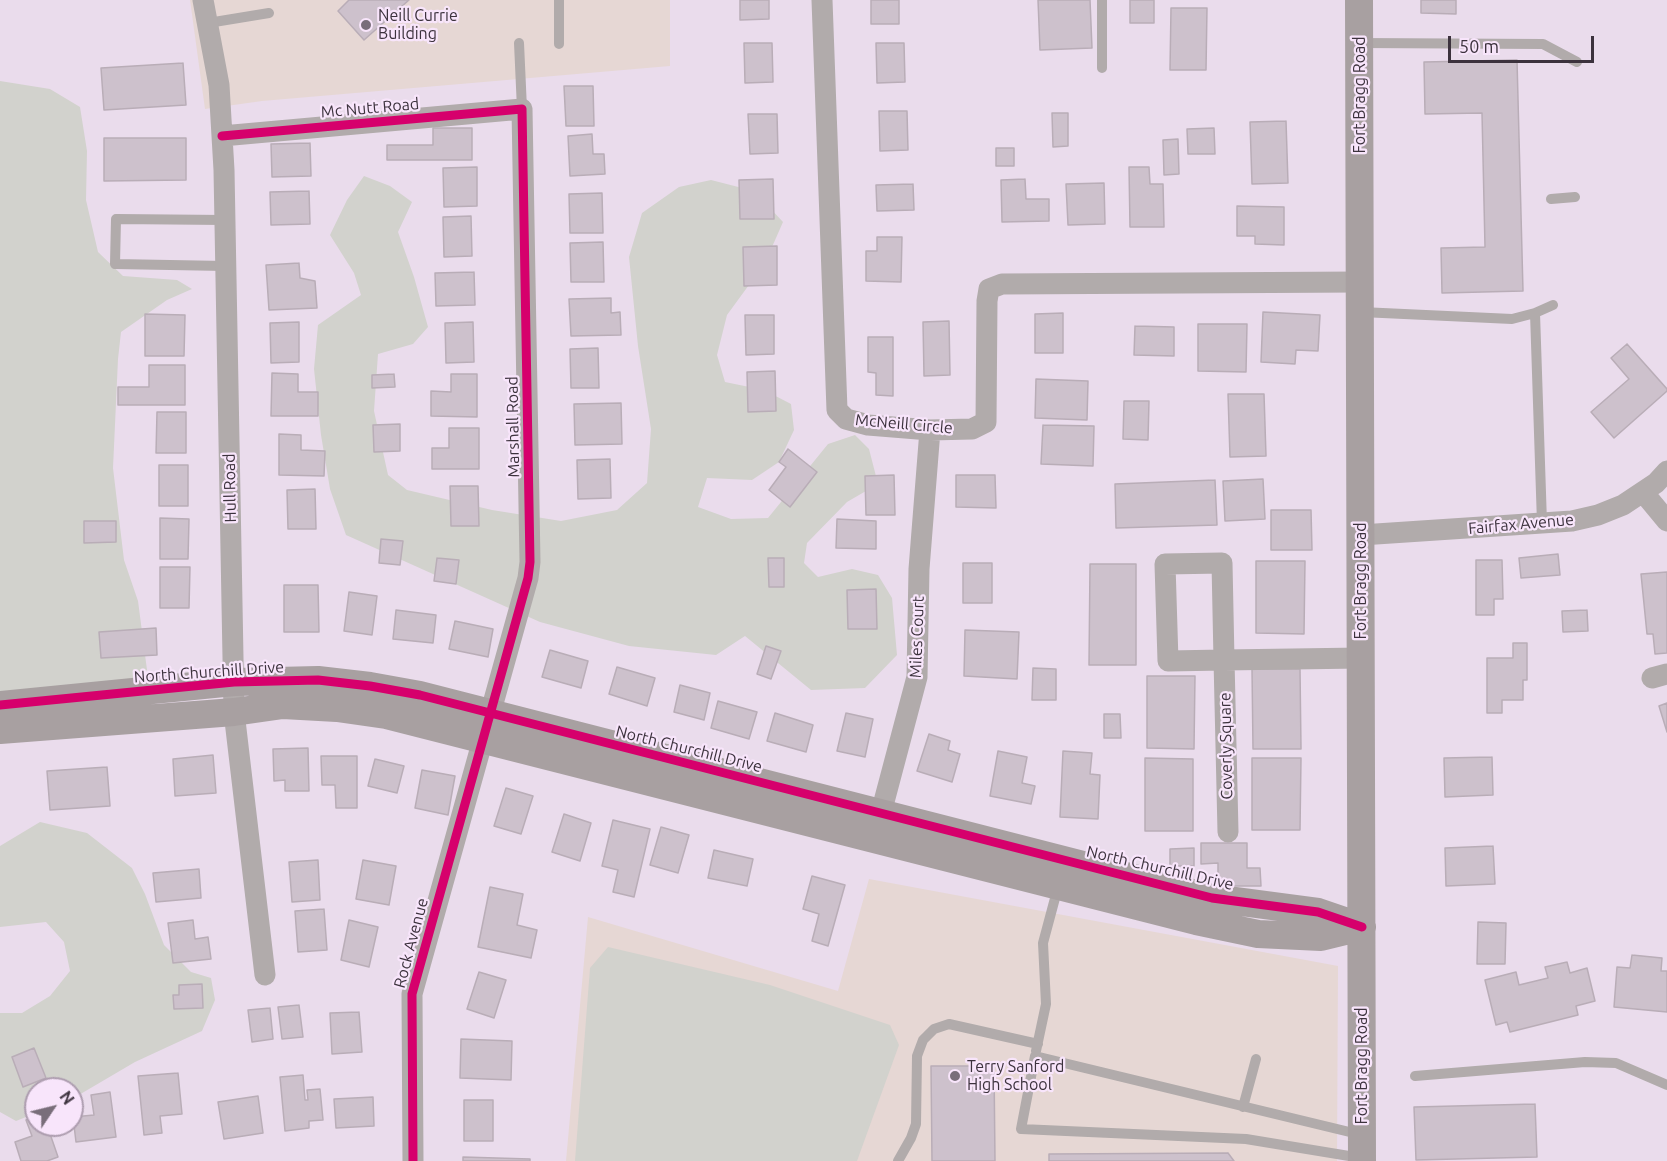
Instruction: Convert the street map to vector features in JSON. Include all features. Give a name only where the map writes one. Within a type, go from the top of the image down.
[{"type":"street","name":"Hull Road","points":[[203,0],[219,85],[222,136],[234,712],[265,975]]},
{"type":"street","name":"McNeill Circle","points":[[822,0],[837,410],[846,419],[868,424],[930,430],[972,429],[986,422],[987,301],[989,289],[1002,285],[1360,282]]},
{"type":"street","name":"Fort Bragg Road","points":[[1359,0],[1362,1152]]},
{"type":"street","name":"Mc Nutt Road","points":[[222,136],[522,109]]},
{"type":"street","name":"Marshall Road","points":[[486,726],[528,578],[530,562],[522,109]]},
{"type":"street","name":"Miles Court","points":[[878,827],[917,677],[919,570],[930,430]]},
{"type":"street","name":"Fairfax Avenue","points":[[1361,535],[1572,521],[1598,515],[1623,505],[1643,492],[1667,471]]},
{"type":"street","points":[[1643,492],[1667,521]]},
{"type":"street","name":"Coverly Square","points":[[1228,832],[1224,660],[1222,563],[1166,564],[1168,661],[1224,660],[1361,658]]},
{"type":"street","name":"North Churchill Drive","points":[[0,705],[234,682],[318,680],[420,695],[486,726]]},
{"type":"street","name":"North Churchill Drive","points":[[0,730],[234,712],[283,705],[337,708],[486,726],[878,827],[1212,898],[1318,912],[1362,927]]},
{"type":"street","name":"Rock Avenue","points":[[413,1161],[412,994],[486,726]]},
{"type":"street","name":"North Churchill Drive","points":[[878,827],[1058,887],[1258,934],[1321,937],[1362,927]]},
{"type":"lane","points":[[559,0],[559,44]]},
{"type":"lane","points":[[1102,0],[1102,68]]},
{"type":"lane","points":[[208,23],[269,14]]},
{"type":"lane","points":[[519,43],[522,109]]},
{"type":"lane","points":[[1359,43],[1543,44],[1577,62]]},
{"type":"lane","points":[[1551,199],[1575,197]]},
{"type":"lane","points":[[225,220],[116,219],[116,264],[225,266]]},
{"type":"lane","points":[[1360,312],[1512,319],[1535,313],[1552,305]]},
{"type":"lane","points":[[1535,313],[1542,523]]},
{"type":"lane","points":[[1058,887],[1043,943],[1046,1004],[1021,1129],[1246,1139],[1362,1152]]},
{"type":"lane","points":[[898,1161],[916,1124],[917,1056],[923,1040],[934,1029],[949,1024],[1038,1044]]},
{"type":"lane","points":[[1035,1056],[1243,1107],[1362,1152]]},
{"type":"lane","points":[[1243,1107],[1256,1059]]},
{"type":"lane","points":[[1415,1076],[1585,1062],[1616,1063],[1667,1085]]},
{"type":"shaded area","points":[[190,0],[670,0],[670,66],[262,101],[205,109]]},
{"type":"shaded area","points":[[0,81],[50,89],[80,107],[87,151],[86,200],[98,252],[123,276],[177,280],[192,289],[167,300],[121,332],[113,468],[124,560],[138,601],[147,670],[118,688],[0,701]]},
{"type":"shaded area","points":[[364,176],[390,186],[412,202],[398,232],[428,327],[413,344],[378,354],[374,411],[388,475],[407,490],[492,510],[561,521],[617,510],[647,483],[651,429],[638,346],[629,257],[642,213],[679,187],[711,180],[754,191],[783,222],[765,263],[727,315],[717,355],[725,382],[764,390],[791,404],[794,430],[779,462],[752,480],[707,478],[698,507],[731,519],[768,518],[828,444],[855,435],[869,449],[878,484],[847,502],[807,543],[804,563],[818,577],[852,569],[878,575],[892,598],[897,655],[865,688],[811,690],[745,636],[716,655],[629,646],[540,622],[346,535],[330,489],[314,369],[318,325],[361,295],[354,273],[330,235],[347,200]]},
{"type":"shaded area","points":[[40,822],[87,833],[132,868],[145,894],[164,945],[191,972],[211,978],[215,1000],[202,1031],[135,1062],[84,1092],[84,1077],[24,1077],[24,1118],[16,1121],[0,1112],[0,1013],[22,1013],[50,996],[70,971],[64,942],[46,922],[0,927],[0,846]]},
{"type":"shaded area","name":"Terry Sanford High School","points":[[869,879],[1338,966],[1337,1161],[566,1161],[588,917],[838,991]]},
{"type":"shaded area","points":[[608,947],[770,985],[890,1025],[899,1045],[857,1161],[575,1161],[590,968]]},
{"type":"building","name":"Neill Currie Building","points":[[349,0],[409,0],[364,40],[338,11]]},
{"type":"building","points":[[740,0],[769,0],[769,19],[740,20]]},
{"type":"building","points":[[871,0],[899,0],[899,24],[871,24]]},
{"type":"building","points":[[1038,0],[1090,0],[1092,48],[1040,50]]},
{"type":"building","points":[[1130,0],[1154,0],[1154,23],[1130,23]]},
{"type":"building","points":[[1421,0],[1456,0],[1456,14],[1421,13]]},
{"type":"building","points":[[1171,8],[1207,8],[1206,70],[1170,70]]},
{"type":"building","points":[[744,43],[772,43],[773,82],[745,83]]},
{"type":"building","points":[[876,43],[904,43],[905,82],[877,83]]},
{"type":"building","points":[[1517,60],[1523,291],[1442,293],[1441,248],[1485,247],[1482,113],[1425,114],[1424,62]]},
{"type":"building","points":[[183,63],[186,105],[104,110],[101,68]]},
{"type":"building","points":[[564,86],[593,86],[594,126],[566,126]]},
{"type":"building","points":[[879,111],[907,111],[908,150],[880,151]]},
{"type":"building","points":[[1052,113],[1068,113],[1068,146],[1053,147]]},
{"type":"building","points":[[748,114],[777,114],[778,153],[750,154]]},
{"type":"building","points":[[1286,121],[1288,183],[1252,184],[1250,122]]},
{"type":"building","points":[[433,128],[472,128],[472,160],[387,160],[387,145],[433,145]]},
{"type":"building","points":[[1214,128],[1215,154],[1188,154],[1187,129]]},
{"type":"building","points":[[592,134],[593,154],[604,154],[605,174],[570,176],[568,136]]},
{"type":"building","points":[[104,138],[186,138],[186,180],[104,181]]},
{"type":"building","points":[[1178,139],[1179,174],[1164,175],[1163,140]]},
{"type":"building","points":[[310,143],[311,176],[272,177],[271,144]]},
{"type":"building","points":[[996,148],[1014,148],[1014,166],[996,166]]},
{"type":"building","points":[[477,167],[477,206],[444,207],[443,168]]},
{"type":"building","points":[[1129,167],[1149,167],[1150,184],[1163,184],[1164,227],[1130,227]]},
{"type":"building","points":[[773,179],[774,219],[740,219],[739,180]]},
{"type":"building","points":[[1025,179],[1026,199],[1049,199],[1049,221],[1002,222],[1001,180]]},
{"type":"building","points":[[1104,183],[1105,224],[1068,225],[1066,184]]},
{"type":"building","points":[[913,184],[914,210],[877,211],[876,185]]},
{"type":"building","points":[[309,191],[310,224],[271,225],[270,192]]},
{"type":"building","points":[[602,193],[603,233],[570,233],[569,194]]},
{"type":"building","points":[[1237,206],[1284,207],[1284,245],[1255,244],[1255,236],[1237,236]]},
{"type":"building","points":[[471,216],[472,256],[444,257],[443,217]]},
{"type":"building","points":[[877,237],[902,237],[901,282],[866,281],[866,251],[877,251]]},
{"type":"building","points":[[603,242],[604,282],[571,282],[570,243]]},
{"type":"building","points":[[777,246],[777,285],[744,286],[743,247]]},
{"type":"building","points":[[299,263],[300,278],[315,281],[317,308],[269,310],[266,265]]},
{"type":"building","points":[[474,272],[475,305],[436,306],[435,273]]},
{"type":"building","points":[[611,298],[611,313],[620,312],[621,335],[571,336],[569,299]]},
{"type":"building","points":[[1263,312],[1320,315],[1318,351],[1296,350],[1295,364],[1261,362]]},
{"type":"building","points":[[1063,313],[1063,353],[1035,353],[1035,314]]},
{"type":"building","points":[[145,314],[185,315],[184,356],[145,356]]},
{"type":"building","points":[[745,315],[774,315],[774,354],[746,355]]},
{"type":"building","points":[[949,321],[950,375],[924,376],[923,322]]},
{"type":"building","points":[[299,322],[299,362],[271,363],[270,323]]},
{"type":"building","points":[[473,322],[474,362],[446,363],[445,323]]},
{"type":"building","points":[[1198,324],[1247,324],[1246,372],[1198,371]]},
{"type":"building","points":[[1135,326],[1174,327],[1174,356],[1134,355]]},
{"type":"building","points":[[868,337],[893,337],[893,396],[876,395],[876,373],[868,372]]},
{"type":"building","points":[[1627,344],[1667,391],[1614,438],[1591,412],[1629,379],[1611,358]]},
{"type":"building","points":[[598,348],[599,388],[571,388],[570,349]]},
{"type":"building","points":[[149,365],[185,365],[185,405],[118,405],[118,387],[149,387]]},
{"type":"building","points":[[775,371],[776,411],[748,412],[747,372]]},
{"type":"building","points":[[272,373],[298,374],[298,392],[318,392],[318,416],[271,416]]},
{"type":"building","points":[[394,374],[395,387],[372,388],[372,375]]},
{"type":"building","points":[[451,374],[477,374],[477,417],[431,416],[431,391],[451,392]]},
{"type":"building","points":[[1036,379],[1088,381],[1087,420],[1035,418]]},
{"type":"building","points":[[1228,394],[1264,394],[1266,456],[1230,457]]},
{"type":"building","points":[[1124,401],[1149,401],[1148,440],[1123,439]]},
{"type":"building","points":[[621,403],[622,444],[575,445],[574,404]]},
{"type":"building","points":[[157,412],[186,412],[186,453],[156,453]]},
{"type":"building","points":[[400,424],[400,451],[374,452],[373,425]]},
{"type":"building","points":[[1043,425],[1094,426],[1093,466],[1041,464]]},
{"type":"building","points":[[449,428],[479,428],[479,469],[432,469],[432,448],[449,448]]},
{"type":"building","points":[[279,434],[301,435],[301,450],[325,451],[324,476],[279,475]]},
{"type":"building","points":[[788,449],[817,472],[790,507],[769,490],[786,467],[779,462]]},
{"type":"building","points":[[610,459],[611,498],[578,499],[577,460]]},
{"type":"building","points":[[159,465],[188,465],[188,506],[159,506]]},
{"type":"building","points":[[894,475],[895,515],[866,515],[865,476]]},
{"type":"building","points":[[956,475],[995,475],[996,508],[956,507]]},
{"type":"building","points":[[1263,479],[1265,519],[1225,521],[1223,481]]},
{"type":"building","points":[[1215,480],[1217,525],[1116,528],[1115,484]]},
{"type":"building","points":[[450,486],[478,486],[479,526],[451,526]]},
{"type":"building","points":[[315,489],[316,529],[288,529],[287,490]]},
{"type":"building","points":[[1271,510],[1311,510],[1312,550],[1271,550]]},
{"type":"building","points":[[160,518],[189,519],[188,559],[160,559]]},
{"type":"building","points":[[837,519],[876,521],[876,549],[836,548]]},
{"type":"building","points":[[84,521],[116,521],[116,542],[84,543]]},
{"type":"building","points":[[381,539],[403,541],[400,565],[379,563]]},
{"type":"building","points":[[1558,554],[1560,575],[1521,578],[1519,558]]},
{"type":"building","points":[[437,558],[459,560],[456,584],[434,581]]},
{"type":"building","points":[[768,558],[784,558],[784,587],[769,587]]},
{"type":"building","points":[[1476,560],[1502,560],[1503,599],[1494,599],[1494,615],[1476,615]]},
{"type":"building","points":[[1256,561],[1305,561],[1304,634],[1256,633]]},
{"type":"building","points":[[963,563],[992,563],[992,603],[963,603]]},
{"type":"building","points":[[1090,564],[1136,564],[1136,665],[1089,665]]},
{"type":"building","points":[[160,567],[190,567],[189,608],[160,608]]},
{"type":"building","points":[[1667,572],[1667,653],[1655,654],[1653,634],[1647,634],[1641,574]]},
{"type":"building","points":[[284,585],[318,585],[319,632],[284,632]]},
{"type":"building","points":[[876,589],[877,629],[848,629],[847,590]]},
{"type":"building","points":[[349,592],[377,596],[372,635],[344,631]]},
{"type":"building","points":[[396,610],[436,615],[433,643],[393,639]]},
{"type":"building","points":[[1587,610],[1588,631],[1563,632],[1562,611]]},
{"type":"building","points":[[455,621],[493,629],[488,657],[449,649]]},
{"type":"building","points":[[156,628],[157,655],[101,658],[99,632]]},
{"type":"building","points":[[965,630],[1019,632],[1017,679],[964,676]]},
{"type":"building","points":[[1513,643],[1527,643],[1527,680],[1523,680],[1523,700],[1502,700],[1502,713],[1487,713],[1487,658],[1513,658]]},
{"type":"building","points":[[766,646],[781,651],[771,679],[757,674]]},
{"type":"building","points":[[550,650],[588,661],[581,688],[542,677]]},
{"type":"building","points":[[617,667],[655,678],[647,706],[609,694]]},
{"type":"building","points":[[1033,668],[1056,669],[1056,700],[1032,700]]},
{"type":"building","points":[[1252,669],[1300,669],[1301,749],[1253,749]]},
{"type":"building","points":[[1147,676],[1195,676],[1194,749],[1147,748]]},
{"type":"building","points":[[680,685],[710,693],[704,720],[674,712]]},
{"type":"building","points":[[718,701],[757,712],[749,739],[711,728]]},
{"type":"building","points":[[1667,703],[1667,732],[1659,706]]},
{"type":"building","points":[[775,713],[813,725],[806,752],[767,741]]},
{"type":"building","points":[[846,713],[873,719],[865,757],[837,751]]},
{"type":"building","points":[[1104,714],[1120,714],[1121,738],[1104,738]]},
{"type":"building","points":[[929,734],[950,741],[948,750],[960,754],[952,782],[917,771]]},
{"type":"building","points":[[308,748],[309,791],[285,791],[285,780],[274,781],[273,749]]},
{"type":"building","points":[[998,751],[1027,757],[1022,783],[1035,786],[1031,804],[990,796]]},
{"type":"building","points":[[1063,751],[1092,753],[1090,774],[1100,775],[1098,819],[1060,817]]},
{"type":"building","points":[[213,755],[216,793],[175,796],[173,759]]},
{"type":"building","points":[[321,756],[357,756],[357,808],[336,808],[335,785],[322,785]]},
{"type":"building","points":[[1492,757],[1493,795],[1445,797],[1444,758]]},
{"type":"building","points":[[1145,758],[1193,759],[1193,831],[1145,831]]},
{"type":"building","points":[[1252,758],[1301,758],[1300,830],[1252,830]]},
{"type":"building","points":[[375,759],[404,766],[397,793],[368,786]]},
{"type":"building","points":[[107,767],[110,806],[50,810],[47,771]]},
{"type":"building","points":[[422,770],[455,776],[448,815],[415,808]]},
{"type":"building","points":[[506,788],[533,796],[521,834],[494,826]]},
{"type":"building","points":[[564,814],[591,823],[580,861],[552,852]]},
{"type":"building","points":[[613,820],[650,829],[634,897],[613,892],[618,870],[602,866]]},
{"type":"building","points":[[661,827],[689,835],[678,873],[650,865]]},
{"type":"building","points":[[1201,843],[1247,843],[1247,868],[1260,868],[1261,886],[1218,886],[1218,863],[1201,864]]},
{"type":"building","points":[[1493,846],[1495,884],[1446,886],[1445,848]]},
{"type":"building","points":[[1194,848],[1194,866],[1170,866],[1170,849]]},
{"type":"building","points":[[714,850],[753,859],[747,886],[708,878]]},
{"type":"building","points":[[318,860],[320,900],[292,902],[289,862]]},
{"type":"building","points":[[363,860],[396,866],[389,905],[356,899]]},
{"type":"building","points":[[199,869],[201,898],[156,902],[153,873]]},
{"type":"building","points":[[812,876],[845,885],[828,946],[812,941],[819,914],[803,909]]},
{"type":"building","points":[[490,887],[523,894],[517,925],[537,930],[531,958],[478,947]]},
{"type":"building","points":[[324,909],[327,950],[298,952],[295,911]]},
{"type":"building","points":[[193,920],[195,939],[208,937],[211,959],[173,963],[168,923]]},
{"type":"building","points":[[349,920],[378,927],[369,967],[341,960]]},
{"type":"building","points":[[1478,922],[1506,923],[1505,964],[1477,964]]},
{"type":"building","points":[[1632,955],[1662,958],[1661,971],[1667,971],[1667,1012],[1614,1007],[1617,967],[1630,968]]},
{"type":"building","points":[[1567,962],[1570,973],[1587,968],[1595,1001],[1576,1006],[1578,1015],[1510,1032],[1507,1022],[1496,1025],[1485,980],[1516,972],[1519,985],[1548,978],[1545,967]]},
{"type":"building","points":[[479,972],[506,980],[494,1018],[467,1009]]},
{"type":"building","points":[[202,984],[203,1008],[174,1009],[173,995],[179,995],[179,985]]},
{"type":"building","points":[[299,1005],[303,1037],[282,1039],[278,1007]]},
{"type":"building","points":[[270,1008],[273,1039],[252,1042],[248,1010]]},
{"type":"building","points":[[359,1012],[362,1052],[332,1054],[330,1013]]},
{"type":"building","points":[[461,1039],[512,1041],[511,1080],[460,1078]]},
{"type":"building","points":[[34,1048],[46,1077],[24,1077],[23,1087],[12,1057]]},
{"type":"building","points":[[931,1066],[994,1066],[995,1161],[932,1161]]},
{"type":"building","points":[[178,1073],[182,1114],[160,1116],[162,1133],[144,1135],[138,1076]]},
{"type":"building","points":[[303,1075],[305,1100],[308,1100],[307,1090],[320,1089],[323,1120],[309,1121],[309,1128],[285,1131],[280,1077]]},
{"type":"building","points":[[110,1092],[116,1137],[76,1142],[75,1137],[84,1137],[84,1116],[94,1115],[91,1095]]},
{"type":"building","points":[[258,1096],[263,1133],[224,1139],[218,1102]]},
{"type":"building","points":[[373,1097],[374,1126],[336,1128],[334,1099]]},
{"type":"building","points":[[464,1100],[493,1100],[493,1141],[464,1141]]},
{"type":"building","points":[[1535,1104],[1537,1157],[1416,1160],[1414,1107]]},
{"type":"building","points":[[29,1137],[51,1137],[58,1157],[47,1161],[21,1161],[15,1142]]},
{"type":"building","points":[[1228,1153],[1234,1161],[1049,1161],[1049,1154]]},
{"type":"building","points":[[463,1157],[530,1159],[530,1161],[463,1161]]},
{"type":"cycle path","points":[[222,136],[522,109],[530,562],[528,578],[412,994],[413,1161]]},
{"type":"cycle path","points":[[0,705],[234,682],[318,680],[370,686],[420,695],[1212,898],[1318,912],[1362,927]]},
{"type":"place","name":"Neill Currie Building","points":[[366,25]]},
{"type":"place","name":"Terry Sanford High School","points":[[955,1076]]}]
